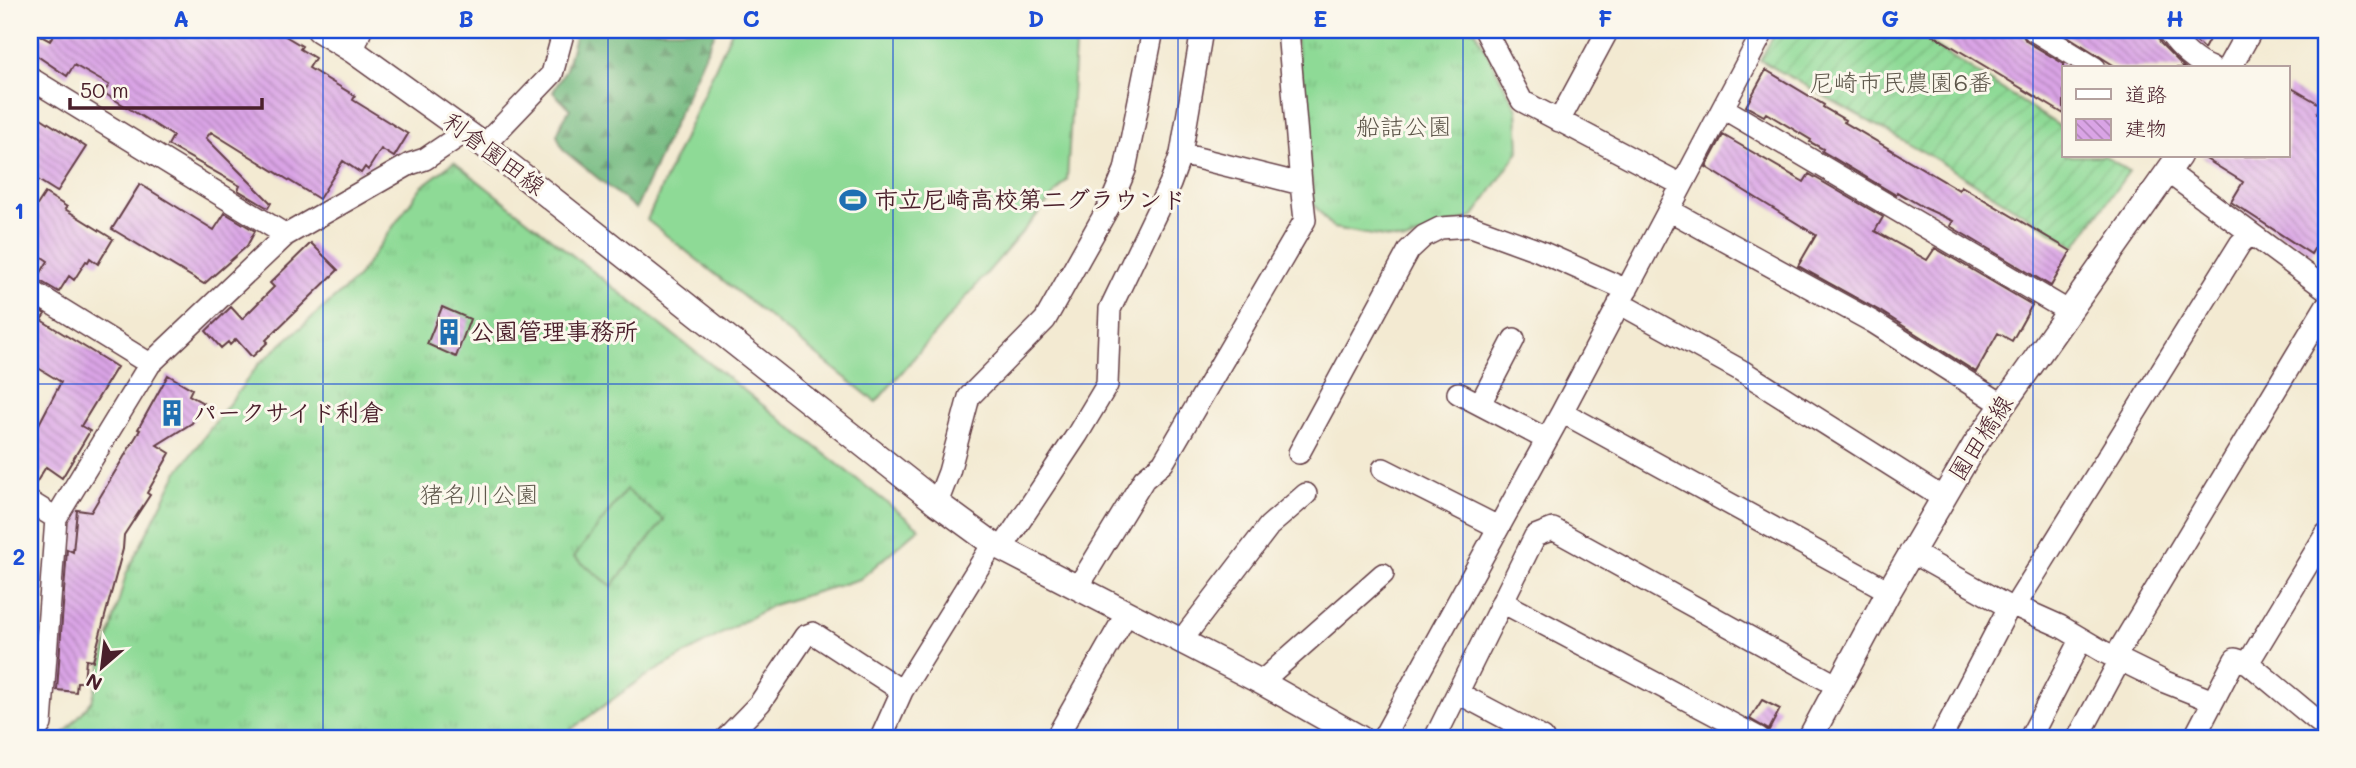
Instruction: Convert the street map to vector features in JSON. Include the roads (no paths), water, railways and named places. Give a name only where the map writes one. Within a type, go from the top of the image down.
[{"type":"street","name":"利倉園田線","points":[[319,30],[357,40],[475,138],[663,287],[937,503],[997,546],[1261,682],[1360,738]]},
{"type":"street","points":[[34,726],[56,518],[150,364],[286,235],[410,164],[475,138],[552,74],[564,30]]},
{"type":"street","points":[[937,503],[949,472],[969,397],[1045,320],[1112,201],[1125,170],[1153,30]]},
{"type":"street","points":[[881,738],[902,691],[997,546],[1077,435],[1107,385],[1110,309],[1170,184],[1181,154],[1202,30]]},
{"type":"street","points":[[1078,587],[1144,479],[1163,463],[1305,220],[1289,30]]},
{"type":"street","points":[[1485,30],[1522,101],[1682,186]]},
{"type":"street","points":[[1559,121],[1608,30]]},
{"type":"street","points":[[1383,738],[1562,412],[1764,30]]},
{"type":"street","points":[[2033,30],[2092,66]]},
{"type":"street","points":[[2167,30],[2185,50],[2206,66]]},
{"type":"street","points":[[2230,66],[2250,30]]},
{"type":"street","points":[[30,78],[286,235]]},
{"type":"street","points":[[1723,108],[2068,311]]},
{"type":"street","points":[[1181,154],[1301,184]]},
{"type":"street","points":[[2174,164],[2250,234],[2324,281]]},
{"type":"street","name":"園田橋線","points":[[1810,738],[1836,685],[1911,552],[2002,404],[2174,164]]},
{"type":"street","points":[[1668,210],[1872,322],[2002,404]]},
{"type":"street","points":[[1299,453],[1409,250],[1424,236],[1440,228],[1471,226],[1537,250],[1623,296],[1943,498]]},
{"type":"street","points":[[1941,738],[2012,606],[2240,244],[2250,234]]},
{"type":"street","points":[[30,290],[150,364]]},
{"type":"street","points":[[2078,738],[2118,658],[2326,306]]},
{"type":"street","points":[[1480,404],[1514,339]]},
{"type":"street","points":[[1458,393],[1546,439]]},
{"type":"street","points":[[1562,412],[1889,591]]},
{"type":"street","points":[[1383,469],[1498,527]]},
{"type":"street","points":[[1181,641],[1269,526],[1306,494]]},
{"type":"street","points":[[30,502],[56,518]]},
{"type":"street","points":[[1435,738],[1535,536],[1553,530],[1836,685]]},
{"type":"street","points":[[2248,663],[2326,534]]},
{"type":"street","points":[[1911,552],[2165,682],[2213,701]]},
{"type":"street","points":[[1261,682],[1383,574]]},
{"type":"street","points":[[1502,602],[1759,738]]},
{"type":"street","points":[[1056,738],[1127,613]]},
{"type":"street","points":[[726,738],[760,702],[805,636],[813,633],[902,691]]},
{"type":"street","points":[[2031,738],[2081,640]]},
{"type":"street","points":[[2194,738],[2235,659],[2248,663],[2326,728]]},
{"type":"street","points":[[1458,693],[1543,738]]},
{"type":"place","name":"市立尼崎高校第二グラウンド","points":[[853,200]]},
{"type":"place","name":"公園管理事務所","points":[[449,332]]},
{"type":"place","name":"パークサイド利倉","points":[[172,413]]},
{"type":"park label","name":"尼崎市民農園6番","points":[[1901,83]]},
{"type":"park label","name":"船詰公園","points":[[1404,127]]},
{"type":"park label","name":"猪名川公園","points":[[479,495]]}]
